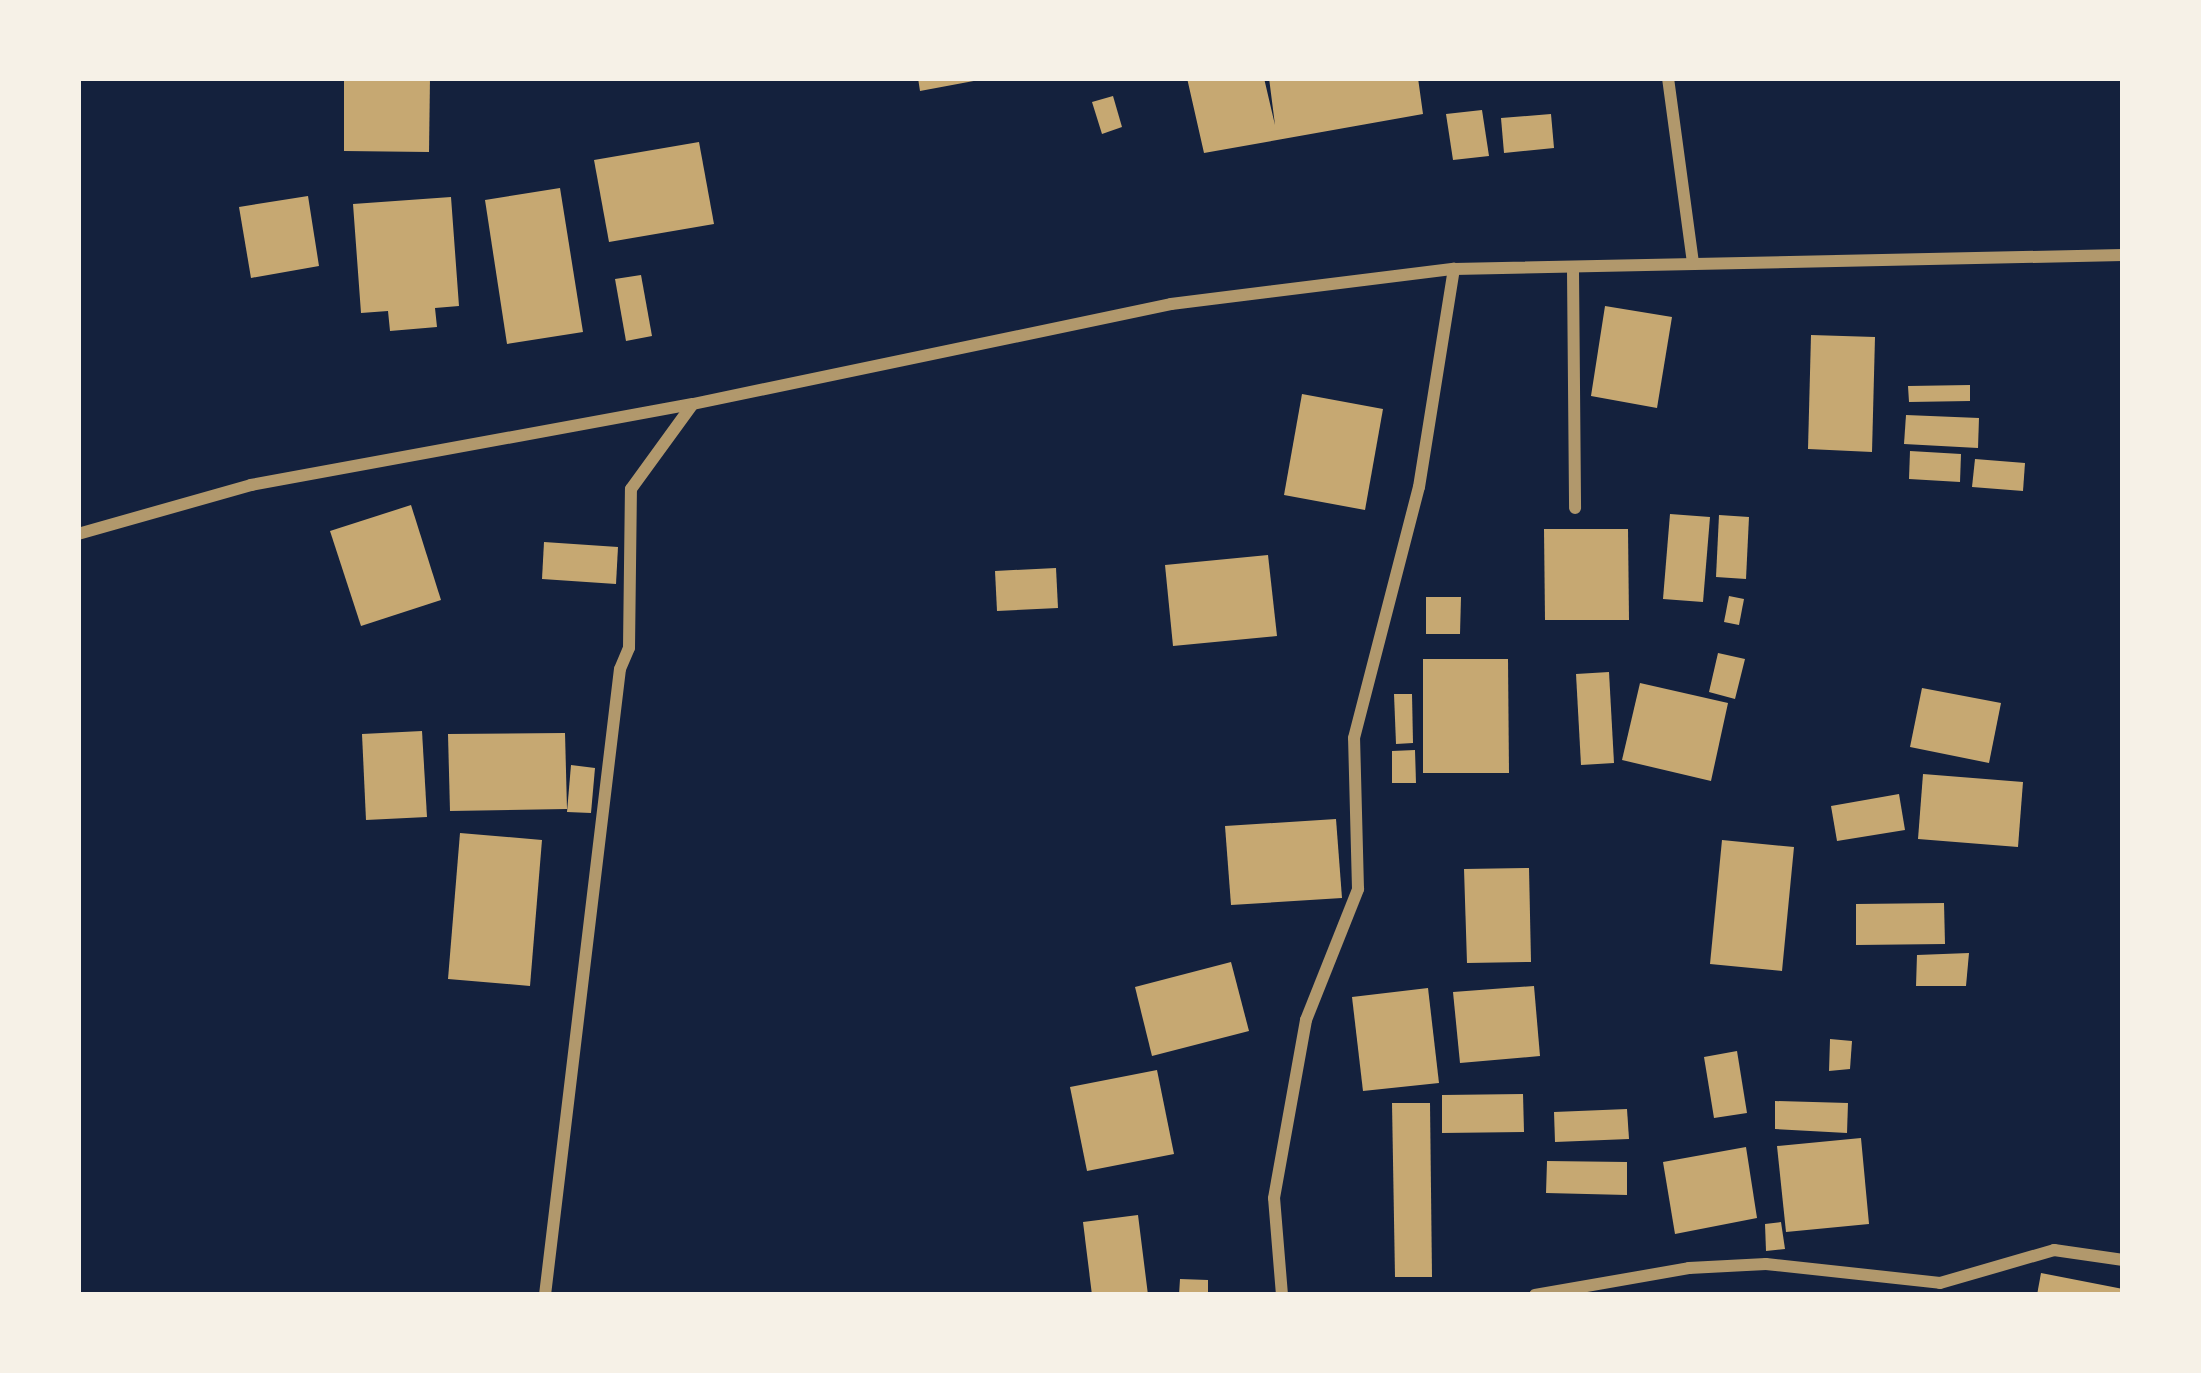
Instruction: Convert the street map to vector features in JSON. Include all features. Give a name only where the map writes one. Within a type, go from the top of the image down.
[{"type":"street","points":[[1668,78],[1693,263]]},
{"type":"street","points":[[78,534],[251,485],[693,404],[1171,304],[1454,269],[1574,271],[1693,263],[2123,255]]},
{"type":"street","points":[[1282,1295],[1274,1198],[1306,1019],[1358,889],[1354,738],[1419,487],[1454,269]]},
{"type":"street","points":[[1574,271],[1575,508]]},
{"type":"street","points":[[545,1295],[620,670],[629,648],[631,489],[693,404]]},
{"type":"street","points":[[1534,1295],[1689,1268],[1766,1264],[1940,1283],[2054,1250],[2123,1260]]},
{"type":"building","points":[[344,78],[430,78],[429,152],[344,151]]},
{"type":"building","points":[[918,78],[979,78],[979,80],[920,91]]},
{"type":"building","points":[[1187,78],[1264,78],[1275,125],[1269,78],[1418,78],[1423,114],[1204,153]]},
{"type":"building","points":[[1113,96],[1122,127],[1102,134],[1092,102]]},
{"type":"building","points":[[1482,110],[1489,156],[1453,160],[1446,114]]},
{"type":"building","points":[[1551,114],[1554,148],[1504,153],[1501,118]]},
{"type":"building","points":[[699,142],[714,224],[609,242],[594,160]]},
{"type":"building","points":[[560,188],[583,332],[507,344],[485,200]]},
{"type":"building","points":[[308,196],[319,266],[251,278],[239,207]]},
{"type":"building","points":[[451,197],[459,306],[435,308],[437,327],[390,331],[388,311],[361,313],[353,204]]},
{"type":"building","points":[[641,275],[652,336],[626,341],[615,279]]},
{"type":"building","points":[[1605,306],[1672,317],[1657,408],[1591,396]]},
{"type":"building","points":[[1811,335],[1875,337],[1872,452],[1808,449]]},
{"type":"building","points":[[1970,385],[1970,401],[1909,402],[1908,386]]},
{"type":"building","points":[[1302,394],[1383,409],[1365,510],[1284,495]]},
{"type":"building","points":[[1906,415],[1979,418],[1978,448],[1904,444]]},
{"type":"building","points":[[1910,451],[1961,454],[1960,482],[1909,479]]},
{"type":"building","points":[[1975,459],[2025,463],[2023,491],[1972,487]]},
{"type":"building","points":[[411,505],[441,600],[361,626],[330,531]]},
{"type":"building","points":[[1670,514],[1710,517],[1703,602],[1663,599]]},
{"type":"building","points":[[1719,515],[1749,517],[1746,579],[1716,577]]},
{"type":"building","points":[[1544,529],[1628,529],[1629,620],[1545,620]]},
{"type":"building","points":[[544,542],[618,547],[616,584],[542,579]]},
{"type":"building","points":[[1268,555],[1277,636],[1173,646],[1165,565]]},
{"type":"building","points":[[1056,568],[1058,608],[997,611],[995,571]]},
{"type":"building","points":[[1729,596],[1744,599],[1739,625],[1724,622]]},
{"type":"building","points":[[1426,597],[1461,597],[1460,634],[1426,634]]},
{"type":"building","points":[[1718,653],[1745,659],[1735,699],[1709,692]]},
{"type":"building","points":[[1423,659],[1508,659],[1509,773],[1423,773]]},
{"type":"building","points":[[1609,672],[1614,763],[1581,765],[1576,674]]},
{"type":"building","points":[[1640,683],[1728,703],[1711,781],[1622,760]]},
{"type":"building","points":[[1922,688],[2001,703],[1989,763],[1910,747]]},
{"type":"building","points":[[1394,694],[1412,694],[1413,743],[1396,744]]},
{"type":"building","points":[[422,731],[427,817],[366,820],[362,734]]},
{"type":"building","points":[[565,733],[567,809],[450,811],[448,734]]},
{"type":"building","points":[[1415,750],[1416,783],[1392,783],[1392,751]]},
{"type":"building","points":[[571,765],[595,768],[591,813],[567,812]]},
{"type":"building","points":[[1923,774],[2023,782],[2018,847],[1918,839]]},
{"type":"building","points":[[1899,794],[1905,830],[1837,841],[1831,806]]},
{"type":"building","points":[[1336,819],[1342,898],[1231,905],[1225,826]]},
{"type":"building","points":[[460,833],[542,840],[530,986],[448,979]]},
{"type":"building","points":[[1722,840],[1794,847],[1782,971],[1710,964]]},
{"type":"building","points":[[1529,868],[1531,962],[1467,963],[1464,869]]},
{"type":"building","points":[[1944,903],[1945,944],[1856,945],[1856,904]]},
{"type":"building","points":[[1969,953],[1966,986],[1916,986],[1917,955]]},
{"type":"building","points":[[1231,962],[1249,1031],[1152,1056],[1135,987]]},
{"type":"building","points":[[1534,986],[1540,1056],[1460,1063],[1453,992]]},
{"type":"building","points":[[1428,988],[1439,1083],[1363,1091],[1352,997]]},
{"type":"building","points":[[1830,1039],[1852,1041],[1850,1069],[1829,1071]]},
{"type":"building","points":[[1737,1051],[1747,1113],[1714,1118],[1704,1057]]},
{"type":"building","points":[[1157,1070],[1174,1154],[1087,1171],[1070,1087]]},
{"type":"building","points":[[1523,1094],[1524,1132],[1442,1133],[1442,1095]]},
{"type":"building","points":[[1775,1101],[1848,1103],[1847,1133],[1775,1129]]},
{"type":"building","points":[[1392,1103],[1430,1103],[1432,1277],[1395,1277]]},
{"type":"building","points":[[1627,1109],[1629,1139],[1555,1142],[1554,1112]]},
{"type":"building","points":[[1861,1138],[1869,1224],[1786,1232],[1777,1146]]},
{"type":"building","points":[[1746,1147],[1757,1218],[1675,1234],[1663,1162]]},
{"type":"building","points":[[1547,1161],[1627,1162],[1627,1195],[1546,1193]]},
{"type":"building","points":[[1138,1215],[1148,1295],[1092,1295],[1083,1222]]},
{"type":"building","points":[[1781,1222],[1785,1249],[1766,1251],[1765,1224]]},
{"type":"building","points":[[2041,1273],[2123,1289],[2123,1295],[2037,1295]]},
{"type":"building","points":[[1180,1279],[1208,1280],[1208,1295],[1179,1295]]}]
